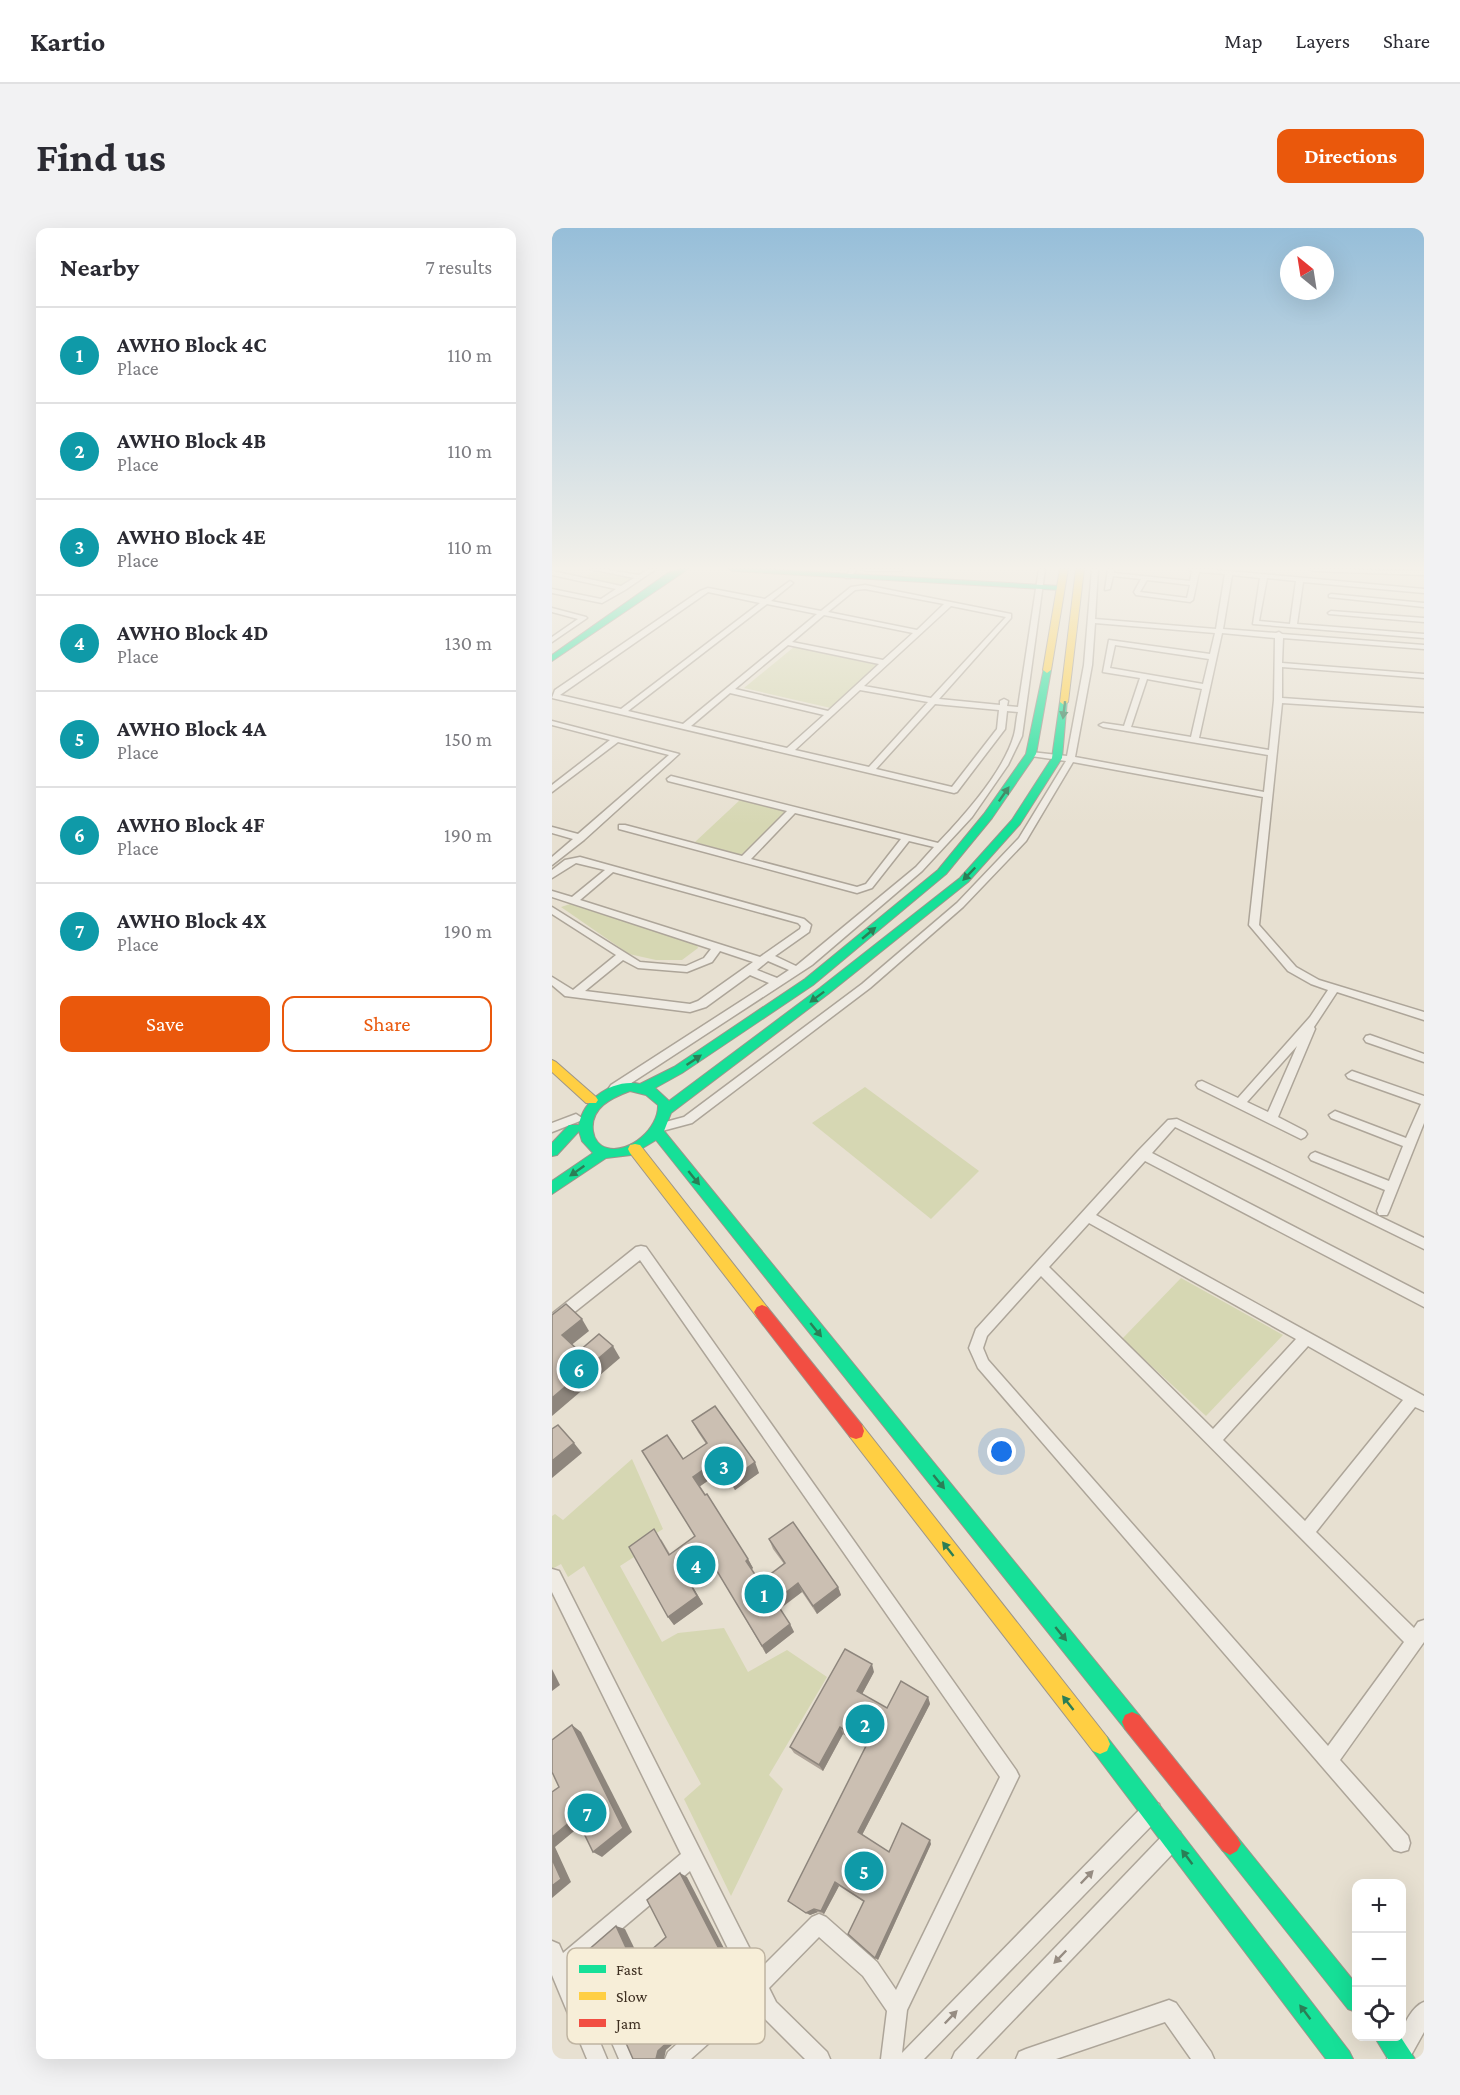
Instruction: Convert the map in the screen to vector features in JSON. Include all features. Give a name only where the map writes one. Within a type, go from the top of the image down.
[{"type":"street","points":[[612,654],[555,696],[954,790],[1001,729],[1004,704]]},
{"type":"street","points":[[622,712],[697,654]]},
{"type":"street","points":[[684,727],[772,654]]},
{"type":"street","points":[[843,654],[885,663]]},
{"type":"street","points":[[789,751],[894,654]]},
{"type":"street","points":[[871,771],[975,654]]},
{"type":"street","points":[[552,1151],[591,1100],[615,1088],[797,970],[919,869],[969,815],[1004,765],[1018,736],[1029,654]]},
{"type":"street","points":[[643,1088],[678,1070],[809,982],[942,872],[988,816],[1031,754],[1040,714],[1049,654]]},
{"type":"street","points":[[552,1188],[603,1153],[635,1149],[651,1139],[659,1130],[666,1110],[825,991],[964,880],[1016,822],[1064,759],[1073,654]]},
{"type":"street","points":[[659,1130],[688,1120],[866,986],[960,905],[1023,839],[1064,759],[1088,665],[1088,654]]},
{"type":"street","points":[[1109,654],[1106,670],[1206,687]]},
{"type":"street","points":[[1194,739],[1213,657],[1196,654]]},
{"type":"street","points":[[1279,654],[1278,700],[1254,925],[1292,969],[1315,982],[1424,1016]]},
{"type":"street","points":[[1279,665],[1424,676]]},
{"type":"street","points":[[1127,728],[1144,676]]},
{"type":"street","points":[[865,681],[1023,706]]},
{"type":"street","points":[[858,687],[933,701],[1004,704]]},
{"type":"street","points":[[729,690],[830,714]]},
{"type":"street","points":[[1278,700],[1424,710]]},
{"type":"street","points":[[1103,724],[1272,753]]},
{"type":"street","points":[[552,862],[675,756],[671,752],[553,725]]},
{"type":"street","points":[[552,789],[617,739]]},
{"type":"street","points":[[1031,754],[1268,795]]},
{"type":"street","points":[[671,779],[940,846]]},
{"type":"street","points":[[744,860],[794,809]]},
{"type":"street","points":[[622,827],[857,890],[869,886],[908,837]]},
{"type":"street","points":[[552,830],[581,838]]},
{"type":"street","points":[[552,875],[575,860],[801,921],[806,925],[805,930],[765,959],[702,1004],[690,1008],[569,993],[552,980]]},
{"type":"street","points":[[573,901],[610,869]]},
{"type":"street","points":[[552,894],[797,970]]},
{"type":"street","points":[[552,910],[638,965],[687,969],[708,960],[718,947]]},
{"type":"street","points":[[575,994],[622,956]]},
{"type":"street","points":[[749,970],[778,983]]},
{"type":"street","points":[[1271,1119],[1314,1020],[1334,988]]},
{"type":"street","points":[[1240,1103],[1314,1020]]},
{"type":"street","points":[[1370,1039],[1424,1058]]},
{"type":"street","points":[[552,1065],[591,1100]]},
{"type":"street","points":[[1352,1075],[1424,1101]]},
{"type":"street","points":[[1202,1085],[1300,1134]]},
{"type":"street","points":[[615,1088],[643,1088],[655,1092],[663,1100],[666,1110]]},
{"type":"street","points":[[1383,1211],[1424,1108]]},
{"type":"street","points":[[1335,1115],[1409,1144]]},
{"type":"street","points":[[552,1128],[575,1123]]},
{"type":"street","points":[[575,1123],[578,1140],[603,1153]]},
{"type":"street","points":[[1401,1843],[983,1364],[976,1348],[981,1333],[1168,1126],[1177,1123],[1424,1244]]},
{"type":"street","points":[[659,1130],[1352,1996]]},
{"type":"street","points":[[635,1149],[1152,1810],[1341,2059]]},
{"type":"street","points":[[1142,1155],[1424,1301]]},
{"type":"street","points":[[1315,1157],[1392,1187]]},
{"type":"street","points":[[1088,1216],[1419,1401],[1306,1532]]},
{"type":"street","points":[[552,1322],[641,1251],[1010,1776],[897,2009],[891,2059]]},
{"type":"street","points":[[1041,1268],[1306,1532],[1419,1634],[1329,1760]]},
{"type":"street","points":[[1213,1440],[1306,1338]]},
{"type":"street","points":[[553,1577],[738,1948]]},
{"type":"street","points":[[910,2059],[1152,1810]]},
{"type":"street","points":[[962,2059],[1173,1839]]},
{"type":"street","points":[[584,1948],[693,1857]]},
{"type":"street","points":[[765,1978],[819,1924],[870,1969],[897,2009]]},
{"type":"street","points":[[556,1960],[567,1987]]},
{"type":"street","points":[[765,2001],[769,2009],[820,2059]]},
{"type":"street","points":[[1026,2059],[1169,2010],[1204,2059]]},
{"type":"street","points":[[1388,2041],[1400,2058],[1424,2012]]},
{"type":"street","points":[[591,2044],[597,2059]]},
{"type":"street","points":[[623,2044],[630,2059]]},
{"type":"street","points":[[675,2059],[692,2044]]},
{"type":"green space","points":[[785,654],[828,654],[882,666],[835,709],[744,688]]},
{"type":"green space","points":[[741,799],[786,812],[741,855],[695,842]]},
{"type":"green space","points":[[573,903],[696,942],[698,948],[682,960],[656,960],[629,954],[561,907]]},
{"type":"green space","points":[[865,1087],[979,1171],[931,1219],[812,1123]]},
{"type":"green space","points":[[1181,1278],[1283,1335],[1206,1416],[1122,1339]]},
{"type":"green space","points":[[632,1459],[663,1529],[630,1550],[634,1557],[620,1566],[662,1642],[678,1633],[724,1628],[748,1672],[787,1650],[827,1677],[769,1775],[783,1789],[731,1896],[684,1799],[701,1784],[584,1566],[568,1577],[561,1564],[552,1569],[552,1516],[555,1514],[563,1520]]},
{"type":"building","points":[[566,1304],[582,1319],[562,1335],[579,1351],[599,1334],[613,1346],[552,1398],[552,1315]]},
{"type":"building","points":[[715,1406],[755,1462],[730,1480],[717,1460],[693,1477],[705,1495],[707,1494],[760,1582],[785,1563],[769,1539],[793,1522],[838,1587],[813,1606],[798,1583],[775,1601],[790,1624],[762,1646],[708,1556],[684,1573],[697,1596],[668,1617],[629,1547],[654,1529],[669,1555],[695,1536],[642,1451],[667,1435],[683,1459],[707,1443],[692,1421]]},
{"type":"building","points":[[558,1425],[574,1443],[552,1461],[552,1429]]},
{"type":"building","points":[[845,1649],[872,1664],[857,1691],[887,1708],[901,1681],[928,1697],[858,1832],[889,1852],[902,1823],[930,1840],[875,1958],[848,1934],[864,1901],[835,1882],[821,1911],[814,1909],[806,1913],[788,1901],[867,1744],[840,1727],[819,1765],[790,1747]]},
{"type":"building","points":[[572,1725],[623,1828],[593,1852],[576,1817],[552,1837],[552,1792],[559,1787],[552,1772],[552,1740]]},
{"type":"building","points":[[552,1859],[561,1879],[552,1886]]},
{"type":"building","points":[[680,1873],[719,1948],[653,1948],[666,1937],[647,1900]]},
{"type":"building","points":[[616,1926],[626,1948],[591,1948]]},
{"type":"building","points":[[626,2044],[666,2044],[658,2051],[656,2059],[633,2059]]},
{"type":"traffic: fast","points":[[552,659],[558,654]]},
{"type":"traffic: fast","points":[[643,1088],[678,1070],[809,982],[942,872],[988,816],[1031,754],[1047,670]]},
{"type":"traffic: fast","points":[[666,1110],[824,991],[964,880],[1016,822],[1057,758],[1064,702]]},
{"type":"traffic: fast","points":[[629,1086],[650,1091],[664,1103],[664,1114],[656,1132],[648,1139],[627,1151],[608,1154],[595,1148],[587,1137],[585,1123],[591,1108],[605,1095],[629,1086]]},
{"type":"traffic: fast","points":[[552,1151],[574,1129]]},
{"type":"traffic: fast","points":[[657,1132],[1132,1722]]},
{"type":"traffic: fast","points":[[552,1188],[603,1153]]},
{"type":"traffic: fast","points":[[1100,1744],[1341,2059]]},
{"type":"traffic: fast","points":[[1230,1844],[1352,1996]]},
{"type":"traffic: fast","points":[[1389,2041],[1403,2059]]},
{"type":"traffic: slow","points":[[1047,670],[1050,654]]},
{"type":"traffic: slow","points":[[1064,702],[1070,654]]},
{"type":"traffic: slow","points":[[552,1065],[591,1100]]},
{"type":"traffic: slow","points":[[635,1149],[762,1312]]},
{"type":"traffic: slow","points":[[856,1431],[1100,1744]]},
{"type":"traffic: jam","points":[[762,1312],[856,1431]]},
{"type":"traffic: jam","points":[[1132,1722],[1230,1844]]},
{"type":"place","name":"AWHO Block 4F","points":[[579,1369]]},
{"type":"place","name":"AWHO Block 4E","points":[[724,1466]]},
{"type":"place","name":"AWHO Block 4D","points":[[696,1565]]},
{"type":"place","name":"AWHO Block 4C","points":[[764,1594]]},
{"type":"place","name":"AWHO Block 4B","points":[[865,1724]]},
{"type":"place","name":"AWHO Block 4X","points":[[587,1813]]},
{"type":"place","name":"AWHO Block 4A","points":[[864,1871]]}]
